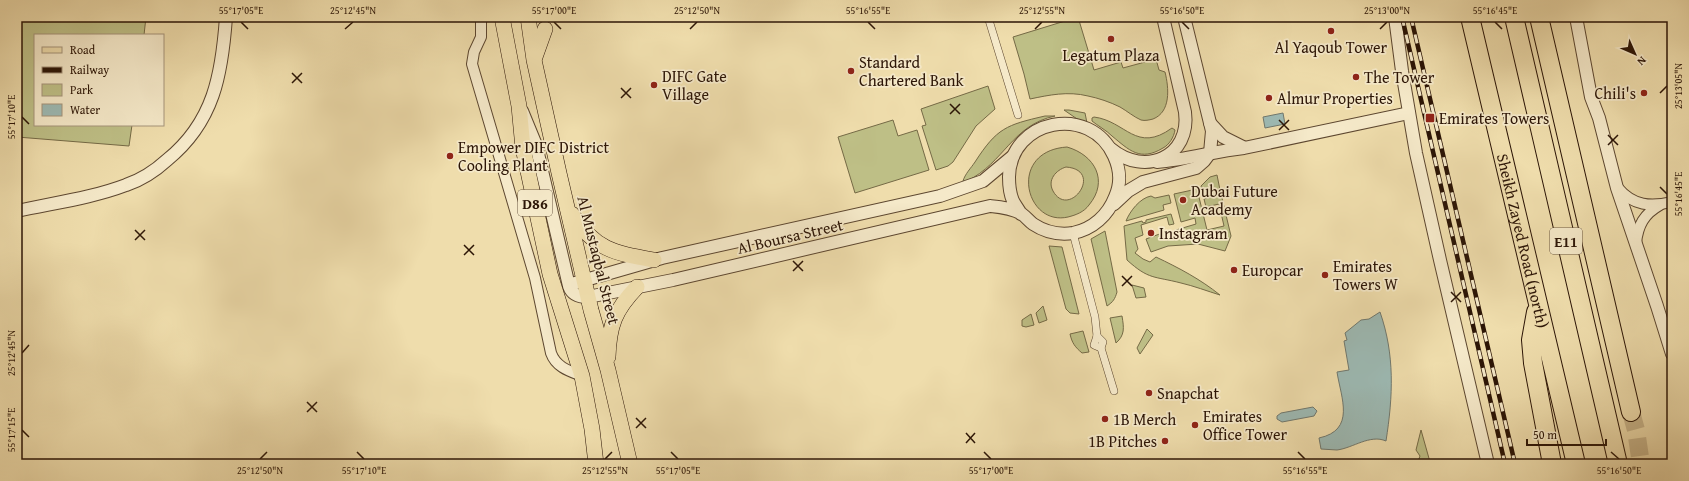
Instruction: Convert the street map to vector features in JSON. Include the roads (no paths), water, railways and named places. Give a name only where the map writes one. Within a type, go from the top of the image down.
[{"type":"highway","name":"Sheikh Zayed Road (north)","points":[[1470,17],[1576,464]]},
{"type":"highway","name":"E11","points":[[1514,17],[1618,464]]},
{"type":"highway","points":[[1539,17],[1631,412]]},
{"type":"highway","points":[[1538,306],[1532,328],[1532,357],[1552,464]]},
{"type":"main road","name":"D86","points":[[502,17],[519,106],[523,148],[550,274],[582,376],[592,429],[596,464]]},
{"type":"main road","name":"Al Mustaqbal Street","points":[[528,17],[534,60],[566,203],[630,464]]},
{"type":"main road","points":[[534,60],[545,29]]},
{"type":"main road","points":[[566,203],[586,232],[605,248],[622,254],[654,260]]},
{"type":"main road","points":[[608,370],[609,338],[613,321],[620,306],[637,287]]},
{"type":"street","points":[[17,211],[101,193],[127,185],[152,172],[174,155],[194,133],[202,121],[214,94],[222,60],[226,17]]},
{"type":"street","points":[[481,17],[482,32],[473,58],[474,71],[535,278],[551,353],[554,361],[561,367],[582,376]]},
{"type":"street","points":[[988,17],[1018,115]]},
{"type":"street","points":[[1157,162],[1175,149],[1181,141],[1186,122],[1163,17]]},
{"type":"street","points":[[1184,17],[1210,123],[1212,140],[1210,153],[1201,165],[1192,170],[1138,184],[1123,195],[1097,223],[1081,231],[1073,233],[1058,233],[1045,230],[1032,224],[1021,214],[1013,201],[1009,186],[1010,170],[1014,155],[1021,144],[1030,135],[1047,126],[1066,123],[1078,125],[1090,130],[1102,138],[1116,154],[1130,160],[1157,162],[1181,159],[1210,153],[1244,148],[1409,113]]},
{"type":"street","points":[[1395,17],[1409,113],[1440,260],[1488,464]]},
{"type":"street","points":[[1576,17],[1591,97],[1599,118],[1617,188],[1660,313],[1672,354]]},
{"type":"street","points":[[519,106],[526,119],[536,145],[569,286],[576,295],[588,297]]},
{"type":"street","points":[[1210,123],[1223,137],[1244,148]]},
{"type":"street","points":[[1111,149],[1117,162],[1119,177],[1118,192],[1112,206]]},
{"type":"street","name":"Al Boursa Street","points":[[569,286],[584,280],[654,260],[947,194],[984,181],[1014,155]]},
{"type":"street","points":[[1617,188],[1627,197],[1639,203],[1660,205]]},
{"type":"street","points":[[1636,244],[1640,224],[1649,212],[1660,205],[1672,202]]},
{"type":"street","name":"Al Boursa Street","points":[[588,297],[910,226],[981,208],[998,206],[1021,214]]},
{"type":"street","points":[[1073,233],[1094,317],[1097,336],[1094,345],[1101,348],[1114,392]]},
{"type":"street","points":[[558,300],[569,286]]},
{"type":"water","points":[[1283,113],[1285,124],[1265,128],[1263,117]]},
{"type":"water","points":[[1380,312],[1388,344],[1391,376],[1390,408],[1386,441],[1374,439],[1343,449],[1321,449],[1319,438],[1331,434],[1338,428],[1342,420],[1343,402],[1337,372],[1349,370],[1344,341],[1347,340],[1345,333],[1361,320],[1369,319]]},
{"type":"water","points":[[1313,407],[1317,411],[1314,416],[1282,422],[1277,419],[1277,416],[1281,413]]},
{"type":"tunnel","points":[[1631,412],[1636,430],[1641,464]]},
{"type":"railway","points":[[1402,17],[1505,464]]},
{"type":"railway","points":[[1411,17],[1515,464]]},
{"type":"place","name":"Al Yaqoub Tower","points":[[1331,31]]},
{"type":"place","name":"Legatum Plaza","points":[[1111,39]]},
{"type":"place","name":"Standard Chartered Bank","points":[[851,71]]},
{"type":"place","name":"The Tower","points":[[1356,77]]},
{"type":"place","name":"DIFC Gate Village","points":[[654,85]]},
{"type":"place","name":"Chili's","points":[[1644,93]]},
{"type":"place","name":"Almur Properties","points":[[1269,98]]},
{"type":"place","name":"Emirates Towers","points":[[1430,118]]},
{"type":"place","name":"Empower DIFC District Cooling Plant","points":[[450,156]]},
{"type":"place","name":"Dubai Future Academy","points":[[1183,200]]},
{"type":"place","name":"Instagram","points":[[1151,233]]},
{"type":"place","name":"Europcar","points":[[1234,270]]},
{"type":"place","name":"Emirates Towers W","points":[[1325,275]]},
{"type":"place","name":"Snapchat","points":[[1149,393]]},
{"type":"place","name":"1B Merch","points":[[1105,419]]},
{"type":"place","name":"Emirates Office Tower","points":[[1195,425]]},
{"type":"place","name":"1B Pitches","points":[[1165,441]]}]
